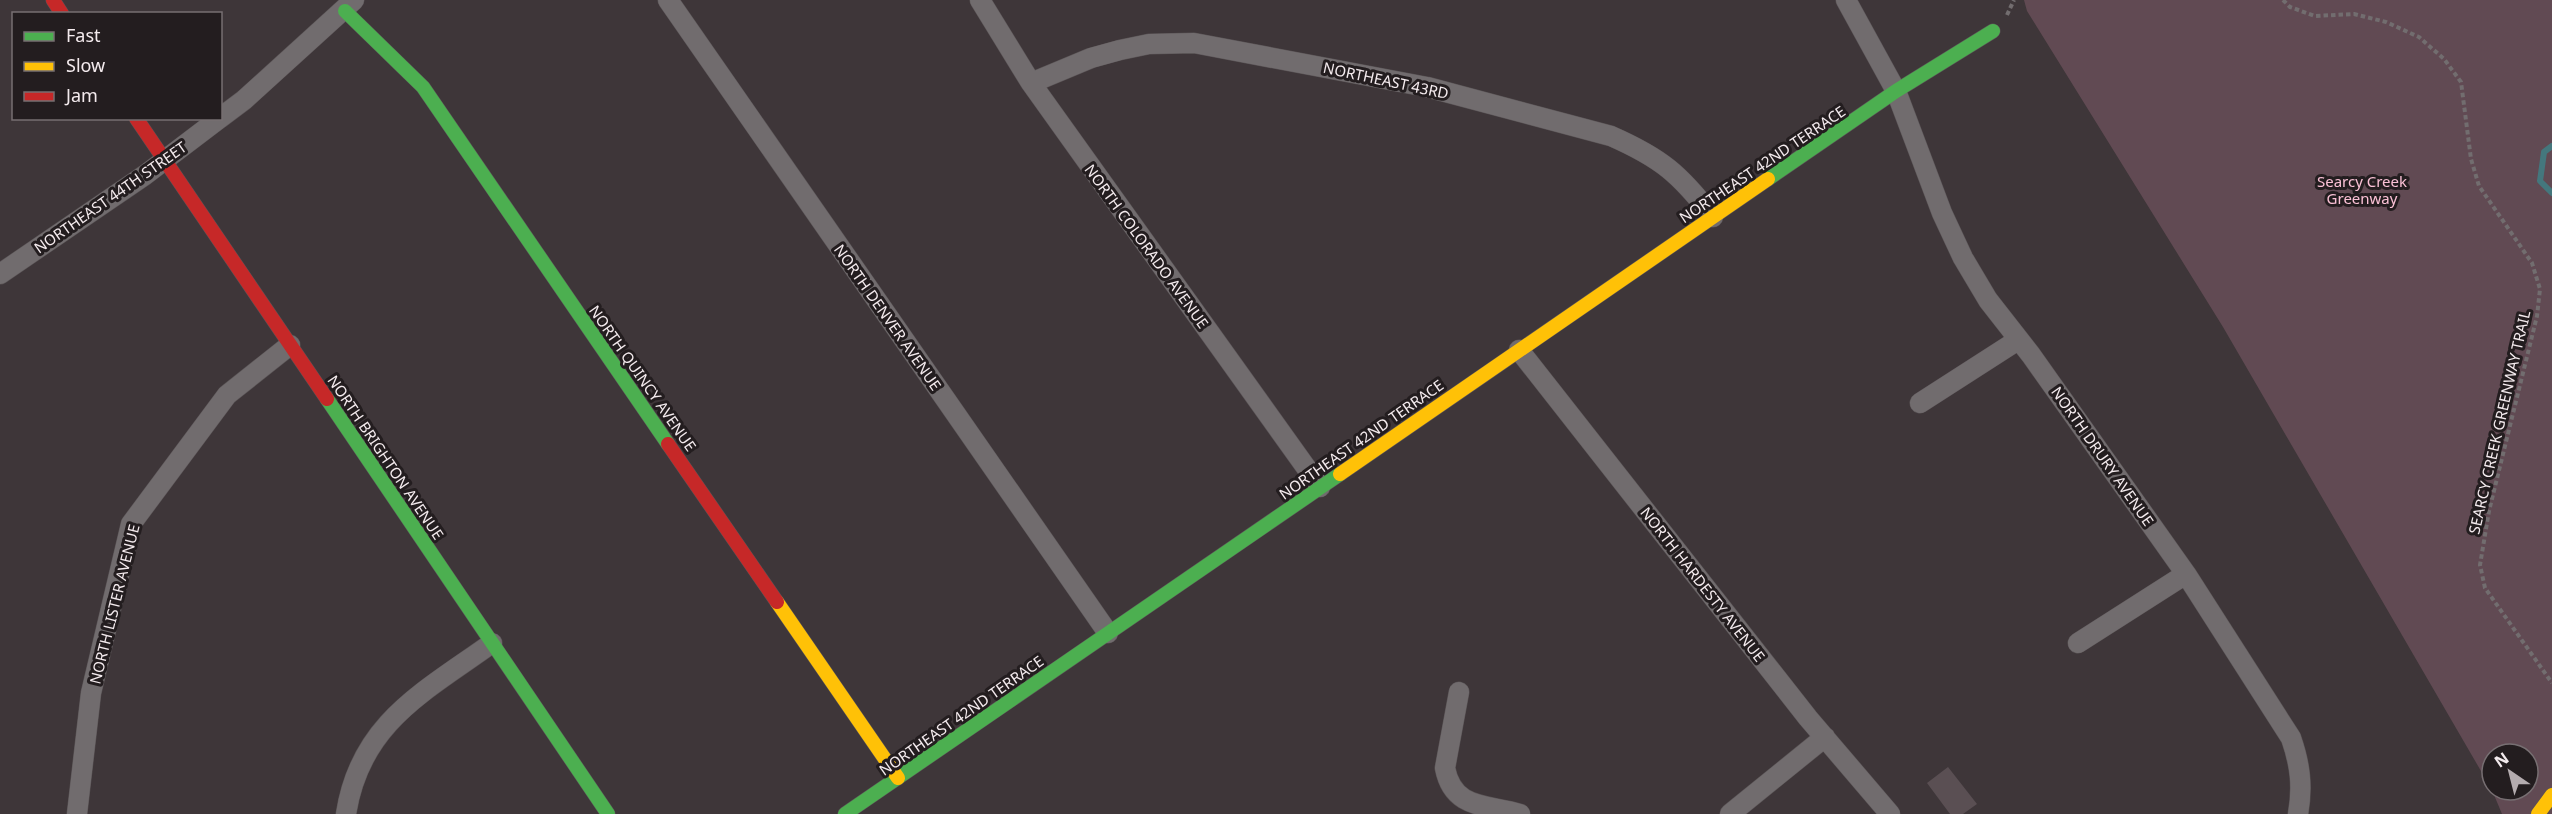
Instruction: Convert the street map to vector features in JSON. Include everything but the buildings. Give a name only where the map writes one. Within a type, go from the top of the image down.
[{"type":"street","name":"NORTH DENVER AVENUE","points":[[668,0],[1108,633]]},
{"type":"street","name":"NORTH COLORADO AVENUE","points":[[980,0],[1031,83],[1320,487]]},
{"type":"street","name":"NORTH DRURY AVENUE","points":[[1846,0],[1896,91],[1942,213],[1963,258],[1988,300],[2186,574],[2291,738],[2299,761],[2302,785],[2298,813]]},
{"type":"street","name":"NORTHEAST 44TH STREET","points":[[222,116],[244,100],[350,5]]},
{"type":"street","name":"NORTH QUINCY AVENUE","points":[[350,5],[423,87],[898,778]]},
{"type":"street","points":[[1896,91],[1993,31]]},
{"type":"street","name":"NORTHEAST 43RD","points":[[1031,83],[1091,58],[1120,50],[1149,44],[1194,43],[1428,87],[1611,136],[1638,147],[1685,181],[1713,217]]},
{"type":"street","name":"NORTHEAST 42ND TERRACE","points":[[846,814],[1896,91]]},
{"type":"street","name":"NORTH BRIGHTON AVENUE","points":[[137,120],[608,814]]},
{"type":"street","name":"NORTHEAST 44TH STREET","points":[[0,274],[165,160],[217,120]]},
{"type":"street","points":[[1920,403],[2018,340]]},
{"type":"street","name":"NORTH LISTER AVENUE","points":[[77,814],[91,693],[131,524],[227,395],[290,345]]},
{"type":"street","name":"NORTH HARDESTY AVENUE","points":[[1519,350],[1825,737],[1890,814]]},
{"type":"street","points":[[2078,644],[2186,574]]},
{"type":"street","points":[[346,814],[349,796],[359,767],[382,729],[403,707],[492,643]]},
{"type":"street","points":[[1459,692],[1445,768],[1448,780],[1463,800],[1520,814]]},
{"type":"street","points":[[1730,814],[1825,737]]},
{"type":"street","points":[[2538,814],[2552,795]]},
{"type":"path","name":"SEARCY CREEK GREENWAY TRAIL","points":[[2283,0],[2290,7],[2315,16],[2354,14],[2386,22],[2419,38],[2444,59],[2462,82],[2471,159],[2479,186],[2532,263],[2540,289],[2537,316],[2489,511],[2480,565],[2485,588],[2552,683]]},
{"type":"green space","name":"Searcy Creek Greenway","points":[[2024,0],[2552,0],[2552,814],[2502,814],[2497,802],[2540,802],[2540,742],[2480,742],[2480,769],[2223,327],[2027,11]]},
{"type":"waterway","points":[[2552,146],[2544,152],[2540,181],[2552,193]]},
{"type":"traffic: fast","points":[[345,11],[423,87],[668,444]]},
{"type":"traffic: fast","points":[[1768,179],[1896,91],[1993,31]]},
{"type":"traffic: fast","points":[[327,399],[608,814]]},
{"type":"traffic: fast","points":[[845,814],[1340,474]]},
{"type":"traffic: slow","points":[[1340,474],[1768,179]]},
{"type":"traffic: slow","points":[[777,602],[898,778]]},
{"type":"traffic: slow","points":[[2538,814],[2552,795]]},
{"type":"traffic: jam","points":[[53,0],[61,12]]},
{"type":"traffic: jam","points":[[137,120],[327,399]]},
{"type":"traffic: jam","points":[[668,444],[777,602]]}]
